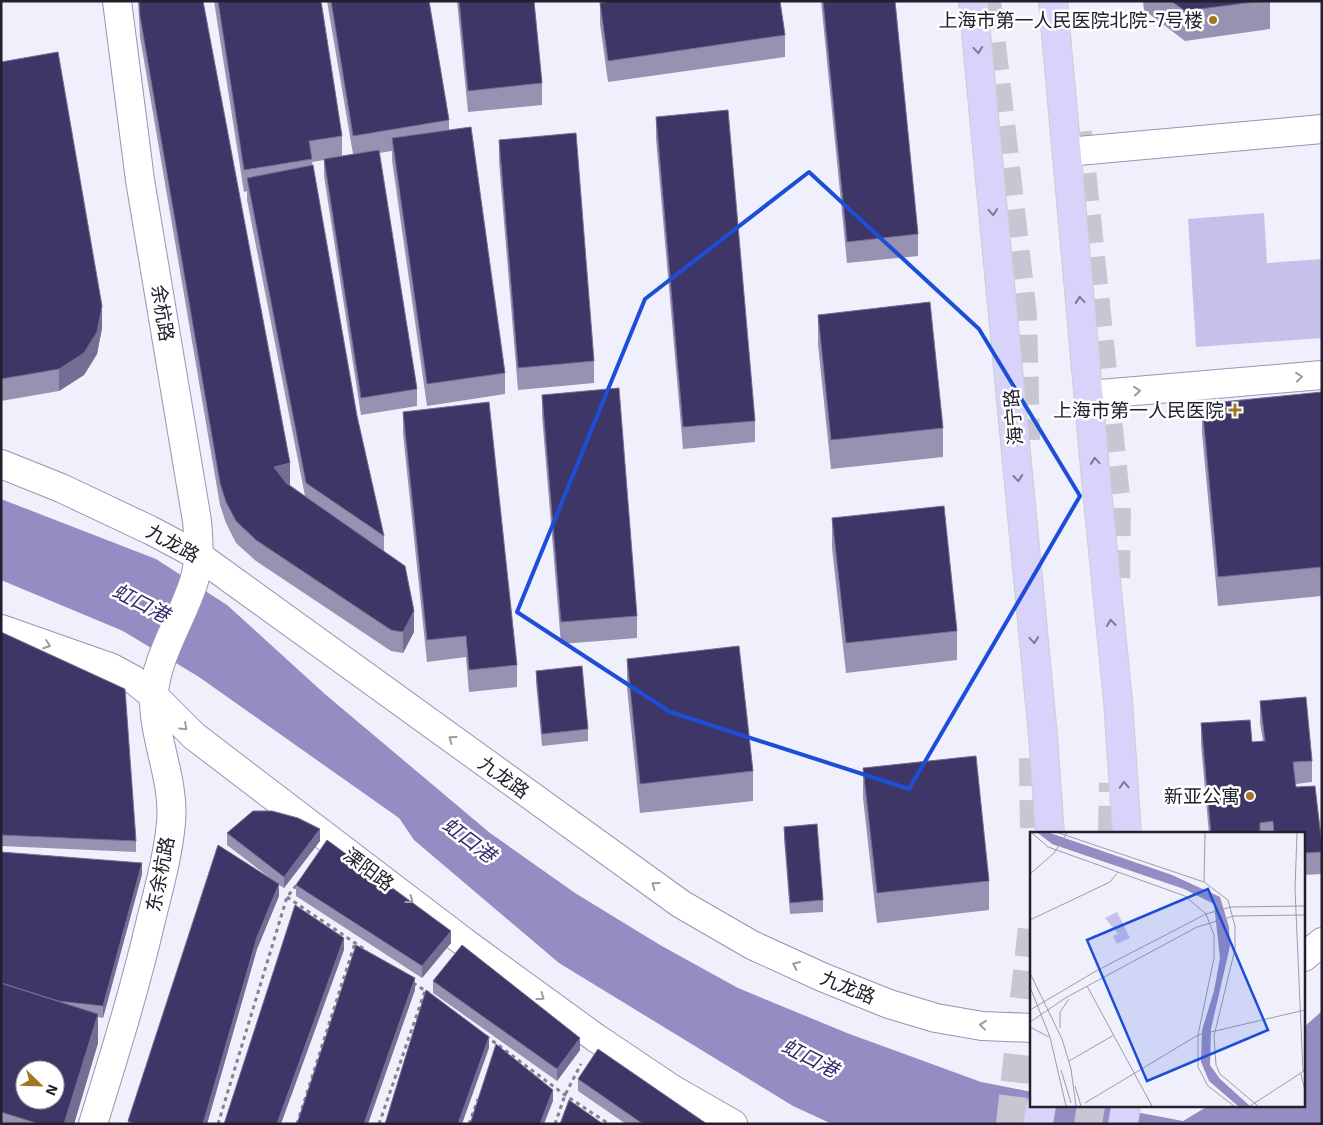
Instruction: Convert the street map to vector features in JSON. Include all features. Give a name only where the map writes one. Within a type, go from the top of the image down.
[{"type":"main road","name":"海宁路","points":[[973,1],[1042,726],[1050,832]]},
{"type":"main road","points":[[1054,1],[1118,701],[1127,832]]},
{"type":"main road","points":[[1038,1124],[1041,1108]]},
{"type":"main road","points":[[1123,1124],[1126,1108]]},
{"type":"street","name":"余杭路","points":[[117,1],[140,180],[197,521],[199,556],[193,583],[177,622]]},
{"type":"street","points":[[1067,152],[1322,129]]},
{"type":"street","points":[[1089,395],[1322,375]]},
{"type":"street","name":"九龙路","points":[[1,464],[79,496],[199,556],[681,904],[752,946],[889,1004],[936,1018],[982,1026],[1030,1028]]},
{"type":"street","name":"东余杭路","points":[[93,1124],[125,1020],[145,945],[160,885],[171,822],[170,790],[158,731],[154,696],[157,679],[177,622]]},
{"type":"street","name":"溧阳路","points":[[1,629],[112,668],[134,680],[154,696],[194,736],[456,936],[596,1038],[672,1089],[733,1124]]},
{"type":"street","points":[[1306,955],[1322,942]]},
{"type":"path","points":[[218,1124],[288,897],[300,882]]},
{"type":"path","points":[[288,897],[370,954]]},
{"type":"path","points":[[297,1124],[355,943]]},
{"type":"path","points":[[410,980],[433,997]]},
{"type":"path","points":[[379,1124],[425,991]]},
{"type":"path","points":[[481,1033],[565,1096],[610,1124]]},
{"type":"path","points":[[554,1124],[565,1096],[596,1038]]},
{"type":"path","points":[[494,1053],[497,1045]]},
{"type":"path","points":[[469,1124],[478,1097]]},
{"type":"highlighted area","points":[[809,172],[979,329],[1080,496],[909,789],[670,712],[517,612],[645,299]]},
{"type":"shaded area","points":[[1264,213],[1267,263],[1322,259],[1322,338],[1196,347],[1188,219]]},
{"type":"water","name":"虹口港","points":[[1,499],[156,559],[227,605],[326,695],[490,833],[575,893],[660,945],[738,988],[847,1033],[981,1082],[1030,1092],[1030,1108],[1115,1108],[1183,1121],[1205,1108],[1306,1108],[1306,1025],[1322,1011],[1322,1124],[832,1124],[793,1106],[559,963],[414,840],[399,818],[199,677],[123,631],[1,580]]},
{"type":"building","points":[[139,1],[203,1],[290,463],[274,467],[286,483],[405,566],[414,611],[403,632],[391,630],[256,540],[236,521],[226,502],[220,483]]},
{"type":"building","points":[[218,1],[321,1],[342,136],[309,141],[312,159],[244,170]]},
{"type":"building","points":[[331,1],[429,1],[449,120],[353,136]]},
{"type":"building","points":[[459,1],[534,1],[542,83],[468,91]]},
{"type":"building","points":[[610,1],[780,1],[785,35],[608,61],[600,3]]},
{"type":"building","points":[[823,1],[895,1],[918,234],[847,242]]},
{"type":"building","points":[[1171,1],[1261,1],[1185,11]]},
{"type":"building","points":[[58,52],[102,306],[97,332],[84,353],[59,369],[1,379],[1,62]]},
{"type":"building","points":[[728,110],[755,421],[683,427],[656,117]]},
{"type":"building","points":[[471,127],[505,373],[427,384],[392,138]]},
{"type":"building","points":[[576,133],[594,361],[518,368],[499,140]]},
{"type":"building","points":[[379,150],[417,389],[361,398],[324,159]]},
{"type":"building","points":[[313,165],[357,416],[384,536],[306,483],[247,178]]},
{"type":"building","points":[[930,302],[943,428],[831,440],[818,315]]},
{"type":"building","points":[[619,388],[637,616],[561,622],[542,395]]},
{"type":"building","points":[[1322,392],[1322,567],[1218,577],[1202,404]]},
{"type":"building","points":[[489,402],[517,665],[469,670],[466,636],[427,640],[403,412]]},
{"type":"building","points":[[944,506],[957,631],[846,643],[832,518]]},
{"type":"building","points":[[1,632],[125,689],[136,841],[1,835]]},
{"type":"building","points":[[739,646],[753,771],[640,784],[627,659]]},
{"type":"building","points":[[582,666],[588,729],[542,734],[536,671]]},
{"type":"building","name":"新亚公寓","points":[[1306,697],[1312,761],[1293,762],[1296,787],[1315,786],[1322,852],[1306,853],[1306,832],[1274,832],[1273,821],[1260,823],[1260,832],[1211,832],[1201,723],[1250,720],[1252,742],[1265,741],[1260,701]]},
{"type":"building","points":[[976,756],[989,881],[877,893],[863,768]]},
{"type":"building","points":[[253,811],[272,811],[298,818],[320,829],[284,877],[227,833]]},
{"type":"building","points":[[817,824],[823,900],[790,903],[784,827]]},
{"type":"building","points":[[327,840],[451,931],[422,966],[296,885]]},
{"type":"building","points":[[218,845],[279,884],[257,937],[203,1124],[135,1124],[128,1121]]},
{"type":"building","points":[[1,852],[142,863],[103,1006],[58,1001],[1,983]]},
{"type":"building","points":[[295,905],[344,938],[277,1124],[224,1124]]},
{"type":"building","points":[[356,945],[415,978],[364,1124],[297,1124]]},
{"type":"building","points":[[462,945],[580,1038],[557,1069],[433,981]]},
{"type":"building","points":[[1,983],[98,1014],[64,1124],[39,1124],[1,1112]]},
{"type":"building","points":[[426,990],[489,1037],[458,1124],[385,1124]]},
{"type":"building","points":[[496,1044],[553,1090],[540,1124],[470,1124]]},
{"type":"building","points":[[598,1049],[707,1124],[643,1124],[578,1079]]},
{"type":"building","points":[[569,1100],[603,1124],[560,1124]]},
{"type":"tunnel","points":[[987,1],[1023,315],[1026,440]]},
{"type":"tunnel","points":[[1078,132],[1117,506],[1116,585]]},
{"type":"tunnel","points":[[1033,758],[1034,832]]},
{"type":"tunnel","points":[[1112,832],[1113,783]]},
{"type":"tunnel","points":[[1010,1124],[1030,945]]},
{"type":"tunnel","points":[[1088,1124],[1091,1108]]},
{"type":"place","name":"上海市第一人民医院北院-7号楼","points":[[1213,20]]},
{"type":"place","name":"上海市第一人民医院","points":[[1235,410]]},
{"type":"place","name":"新亚公寓","points":[[1250,796]]}]
